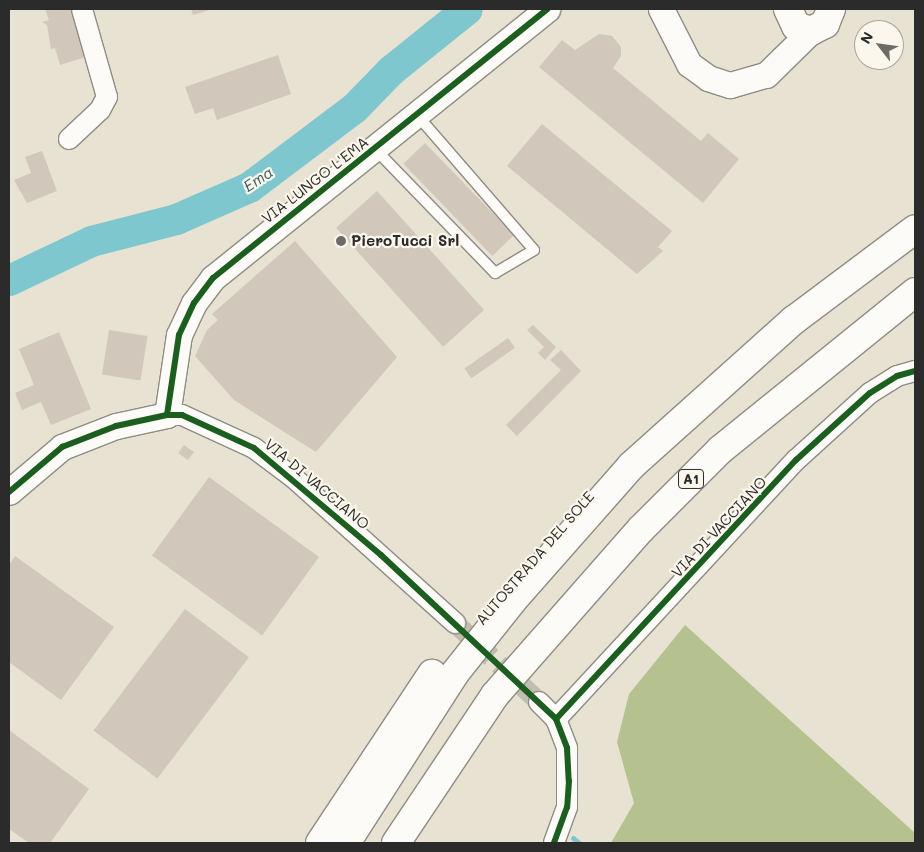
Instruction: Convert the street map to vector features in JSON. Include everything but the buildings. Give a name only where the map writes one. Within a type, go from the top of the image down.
[{"type":"highway","name":"AUTOSTRADA DEL SOLE","points":[[346,843],[455,673],[513,600],[631,466],[794,320],[915,229]]},
{"type":"highway","name":"A1","points":[[396,843],[496,695],[641,529],[761,415],[915,292]]},
{"type":"highway","points":[[320,843],[449,650],[544,538],[631,466]]},
{"type":"street","points":[[69,139],[100,110],[107,97],[82,9]]},
{"type":"street","name":"VIA LUNGO L'EMA","points":[[167,415],[179,335],[204,289],[228,264],[375,149],[547,9]]},
{"type":"street","points":[[661,9],[689,64],[717,82],[742,84],[759,79],[807,20]]},
{"type":"street","name":"VIA DI VACCIANO","points":[[556,719],[796,460],[870,393],[897,376],[915,371]]},
{"type":"street","name":"VIA DI VACCIANO","points":[[9,492],[62,447],[116,426],[167,415],[182,415],[254,448],[294,478],[455,624]]},
{"type":"street","points":[[539,702],[556,719],[568,748],[569,780],[567,807],[554,843]]},
{"type":"lane","points":[[375,149],[495,273],[534,250],[417,115]]},
{"type":"green space","points":[[685,625],[915,833],[915,843],[611,843],[634,803],[617,742],[629,694]]},
{"type":"waterway","name":"Ema","points":[[9,280],[91,241],[176,219],[249,187],[354,108],[391,70],[467,9]]},
{"type":"waterway","points":[[573,838],[579,843]]},
{"type":"tunnel","points":[[455,623],[539,702]]},
{"type":"cycle path","points":[[167,415],[179,335],[194,303],[213,278],[547,9]]},
{"type":"cycle path","points":[[556,719],[796,460],[870,393],[897,376],[915,371]]},
{"type":"cycle path","points":[[9,492],[62,447],[116,426],[167,415],[182,415],[254,448],[381,555],[556,719],[567,748],[569,781],[567,807],[554,843]]},
{"type":"place","name":"PieroTucci Srl","points":[[341,241]]}]
